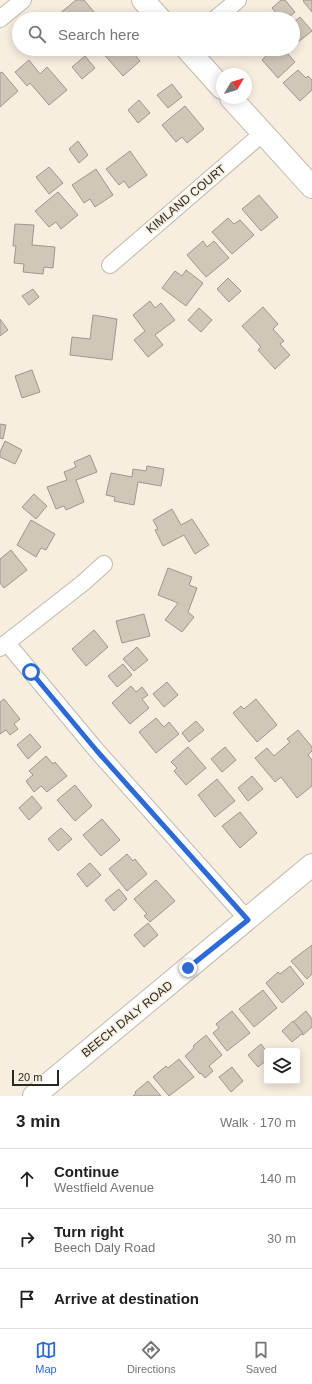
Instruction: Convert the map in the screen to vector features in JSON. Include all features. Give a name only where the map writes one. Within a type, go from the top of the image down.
[{"type":"main road","points":[[143,0],[154,12]]},
{"type":"main road","points":[[193,56],[216,81]]},
{"type":"main road","points":[[237,104],[312,187]]},
{"type":"main road","name":"BEECH DALY ROAD","points":[[34,1096],[248,920],[312,865]]},
{"type":"street","points":[[0,19],[23,0]]},
{"type":"street","points":[[223,12],[238,0]]},
{"type":"street","name":"KIMLAND COURT","points":[[110,265],[263,133]]},
{"type":"street","points":[[104,564],[3,645],[248,920]]},
{"type":"building","points":[[76,0],[84,0],[94,12],[61,12]]},
{"type":"building","points":[[281,0],[285,0],[295,12],[275,12],[272,8]]},
{"type":"building","points":[[312,0],[312,12],[303,1]]},
{"type":"building","points":[[300,17],[312,31],[300,40]]},
{"type":"building","points":[[85,56],[95,68],[82,79],[72,67]]},
{"type":"building","points":[[106,56],[136,56],[140,61],[123,76]]},
{"type":"building","points":[[266,56],[290,56],[295,62],[278,78],[262,60]]},
{"type":"building","points":[[29,60],[40,74],[47,67],[67,90],[49,105],[30,83],[27,86],[15,72]]},
{"type":"building","points":[[298,70],[306,78],[308,76],[312,80],[312,90],[300,101],[283,83]]},
{"type":"building","points":[[2,72],[18,91],[0,107],[0,73]]},
{"type":"building","points":[[172,84],[182,97],[168,108],[157,95]]},
{"type":"building","points":[[139,100],[150,113],[138,123],[128,110]]},
{"type":"building","points":[[185,106],[204,129],[187,143],[182,137],[176,142],[162,125]]},
{"type":"building","points":[[78,141],[88,155],[79,163],[69,149]]},
{"type":"building","points":[[130,151],[147,175],[129,188],[124,181],[119,185],[106,169]]},
{"type":"building","points":[[49,167],[63,183],[49,194],[36,177]]},
{"type":"building","points":[[96,169],[113,195],[95,207],[90,199],[84,203],[72,185]]},
{"type":"building","points":[[58,192],[78,215],[61,229],[56,222],[49,227],[35,211]]},
{"type":"building","points":[[259,195],[278,217],[261,231],[242,209]]},
{"type":"building","points":[[228,218],[234,224],[240,220],[254,235],[232,254],[212,232]]},
{"type":"building","points":[[15,224],[34,225],[32,245],[55,247],[53,268],[44,267],[43,274],[23,272],[24,264],[14,263],[16,246],[13,246]]},
{"type":"building","points":[[203,241],[207,247],[214,241],[229,258],[206,277],[187,255]]},
{"type":"building","points":[[186,270],[203,283],[186,306],[162,288],[175,271],[182,276]]},
{"type":"building","points":[[228,278],[241,291],[229,302],[217,289]]},
{"type":"building","points":[[33,289],[39,297],[29,305],[22,296]]},
{"type":"building","points":[[150,301],[155,308],[161,303],[175,320],[155,335],[163,345],[148,357],[134,340],[145,331],[133,315]]},
{"type":"building","points":[[263,307],[278,324],[273,329],[284,341],[280,344],[290,355],[275,369],[258,350],[261,347],[242,326]]},
{"type":"building","points":[[199,308],[212,320],[201,332],[188,320]]},
{"type":"building","points":[[93,315],[117,319],[112,360],[70,355],[72,337],[90,339]]},
{"type":"building","points":[[0,319],[8,330],[0,336]]},
{"type":"building","points":[[32,370],[40,392],[22,398],[15,376]]},
{"type":"building","points":[[0,424],[6,425],[3,439],[0,438]]},
{"type":"building","points":[[5,441],[22,450],[15,464],[0,457],[0,452]]},
{"type":"building","points":[[90,455],[97,472],[76,480],[84,502],[66,510],[64,506],[56,509],[47,487],[67,480],[64,472],[76,467],[74,462]]},
{"type":"building","points":[[147,466],[164,469],[161,486],[138,482],[134,505],[114,501],[115,497],[106,495],[111,473],[132,477],[133,469],[146,471]]},
{"type":"building","points":[[34,494],[47,506],[36,519],[22,507]]},
{"type":"building","points":[[172,509],[181,525],[192,519],[209,545],[195,554],[184,535],[163,546],[155,530],[158,529],[153,520]]},
{"type":"building","points":[[31,520],[55,534],[46,550],[41,548],[36,557],[17,545]]},
{"type":"building","points":[[11,550],[27,570],[4,588],[0,583],[0,559]]},
{"type":"building","points":[[168,568],[192,577],[189,585],[197,588],[188,612],[194,617],[182,632],[165,620],[178,603],[158,595]]},
{"type":"building","points":[[144,614],[150,636],[122,643],[116,621]]},
{"type":"building","points":[[94,630],[108,647],[86,666],[72,649]]},
{"type":"building","points":[[137,647],[148,660],[134,671],[123,659]]},
{"type":"building","points":[[123,664],[132,675],[117,687],[108,676]]},
{"type":"building","points":[[167,682],[178,695],[164,707],[153,694]]},
{"type":"building","points":[[131,686],[136,692],[142,687],[148,695],[142,699],[149,708],[130,724],[112,703]]},
{"type":"building","points":[[4,699],[20,719],[14,724],[18,729],[10,735],[6,730],[0,734],[0,702]]},
{"type":"building","points":[[256,699],[277,725],[257,742],[233,713],[241,706],[244,709]]},
{"type":"building","points":[[156,718],[164,727],[169,722],[179,734],[156,753],[139,732]]},
{"type":"building","points":[[196,721],[204,730],[189,742],[182,733]]},
{"type":"building","points":[[298,730],[312,747],[312,751],[308,755],[312,760],[312,786],[297,798],[281,777],[275,782],[255,758],[267,748],[274,756],[290,742],[287,739]]},
{"type":"building","points":[[30,734],[41,747],[28,759],[17,745]]},
{"type":"building","points":[[188,747],[206,768],[186,785],[174,771],[177,768],[171,762]]},
{"type":"building","points":[[225,747],[236,760],[222,772],[211,759]]},
{"type":"building","points":[[46,756],[53,764],[55,762],[67,776],[47,792],[41,786],[34,792],[26,781],[33,775],[29,771]]},
{"type":"building","points":[[252,776],[263,789],[248,801],[238,788]]},
{"type":"building","points":[[217,779],[235,801],[215,817],[198,795]]},
{"type":"building","points":[[75,785],[92,806],[75,821],[57,800]]},
{"type":"building","points":[[32,796],[42,808],[29,820],[19,808]]},
{"type":"building","points":[[240,812],[257,833],[240,848],[222,826]]},
{"type":"building","points":[[102,819],[120,840],[101,856],[83,835]]},
{"type":"building","points":[[61,828],[72,839],[58,851],[48,839]]},
{"type":"building","points":[[127,854],[133,861],[135,859],[147,874],[127,891],[109,869]]},
{"type":"building","points":[[90,863],[101,875],[87,887],[77,874]]},
{"type":"building","points":[[156,880],[175,901],[150,922],[144,916],[147,914],[134,899]]},
{"type":"building","points":[[119,889],[127,899],[114,911],[105,900]]},
{"type":"building","points":[[148,923],[158,935],[144,947],[134,935]]},
{"type":"building","points":[[312,945],[312,974],[307,979],[291,961]]},
{"type":"building","points":[[290,966],[304,984],[282,1003],[266,983],[278,972],[280,974]]},
{"type":"building","points":[[263,990],[277,1008],[254,1027],[239,1009]]},
{"type":"building","points":[[232,1011],[250,1033],[227,1051],[213,1033],[219,1028],[216,1024]]},
{"type":"building","points":[[306,1011],[312,1019],[312,1027],[303,1035],[292,1023]]},
{"type":"building","points":[[293,1021],[303,1033],[292,1042],[282,1031]]},
{"type":"building","points":[[206,1035],[222,1055],[209,1066],[213,1071],[205,1078],[185,1056],[194,1048],[193,1046]]},
{"type":"building","points":[[261,1044],[264,1048],[264,1062],[258,1067],[248,1055]]},
{"type":"building","points":[[179,1059],[194,1077],[169,1096],[153,1077],[166,1066],[168,1068]]},
{"type":"building","points":[[232,1067],[243,1081],[231,1092],[219,1077]]},
{"type":"building","points":[[148,1081],[161,1096],[133,1096],[136,1093],[135,1092]]},
{"type":"route","points":[[31,672],[97,751],[248,920],[188,968]]}]
